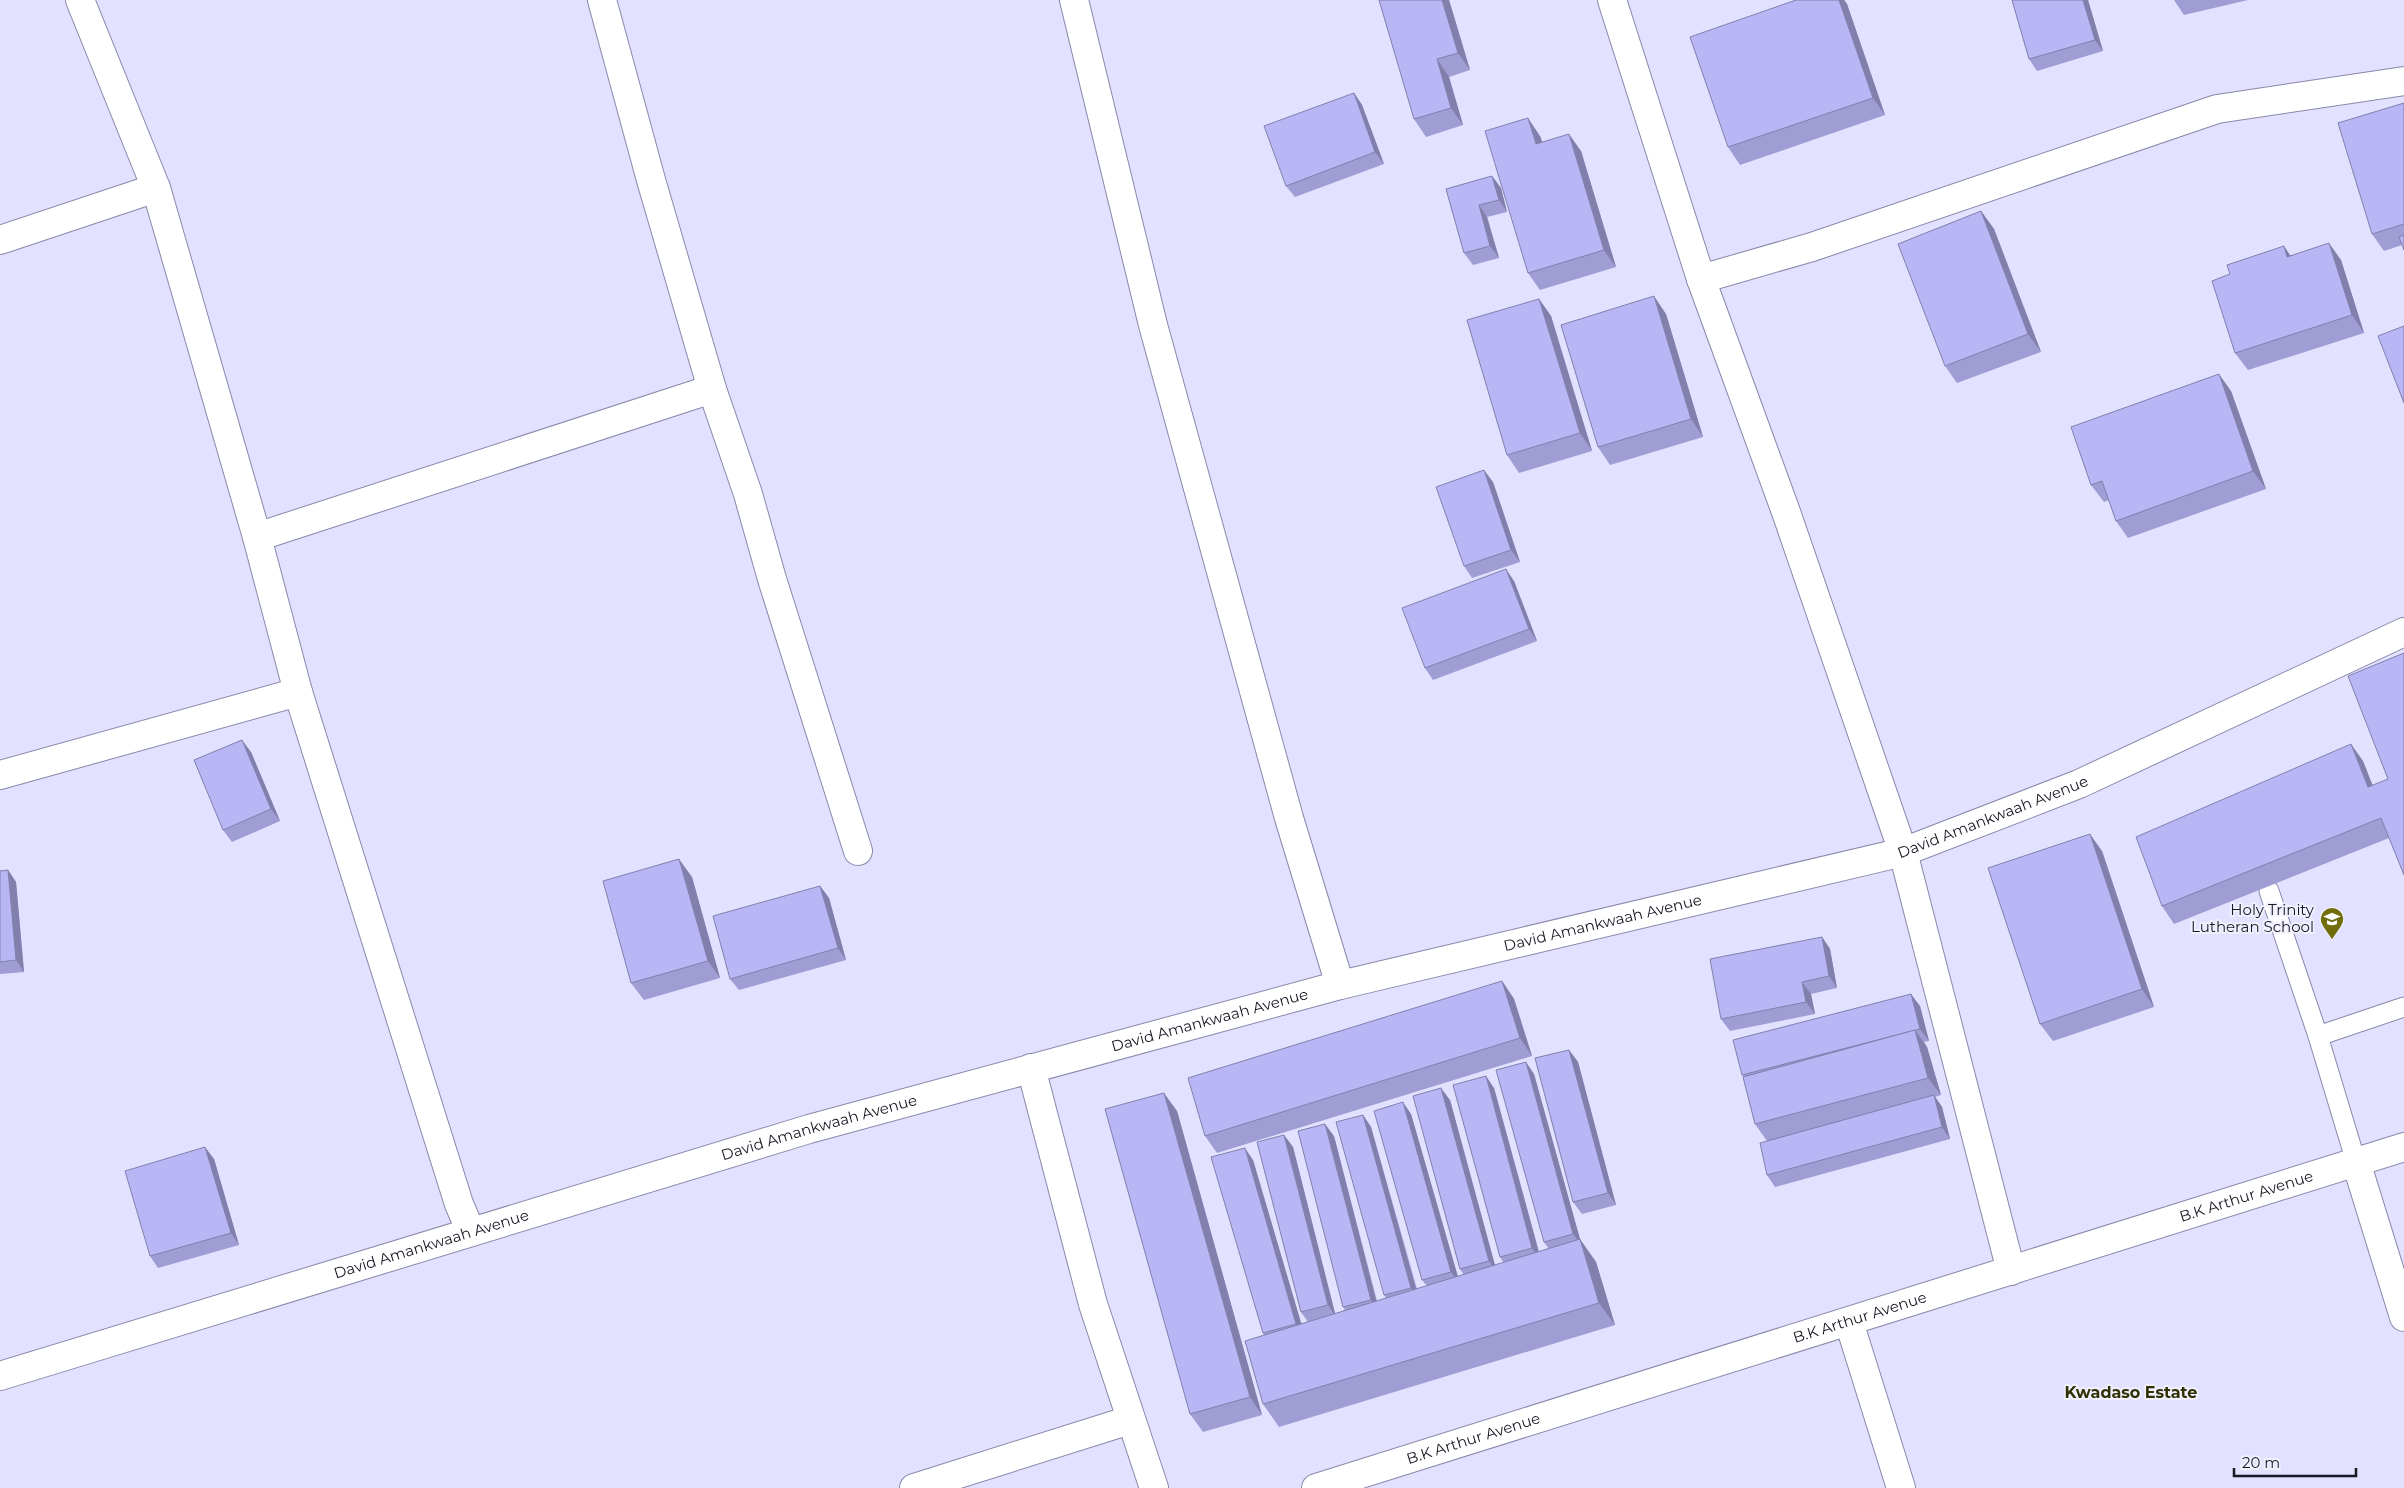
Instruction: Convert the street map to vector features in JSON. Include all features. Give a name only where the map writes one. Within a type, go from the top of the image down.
[{"type":"street","points":[[80,0],[156,188],[257,538],[298,692],[459,1204],[471,1232]]},
{"type":"street","points":[[602,0],[651,180],[712,389],[748,494],[775,589],[858,851]]},
{"type":"street","points":[[1074,0],[1153,325],[1289,818],[1340,986]]},
{"type":"street","points":[[1612,0],[1701,278],[1786,512],[1903,852],[2011,1271]]},
{"type":"street","points":[[1701,278],[1812,247],[2216,109],[2404,81]]},
{"type":"street","points":[[0,240],[156,188]]},
{"type":"street","points":[[257,538],[712,389]]},
{"type":"street","name":"David Amankwaah Avenue","points":[[0,1376],[809,1129],[1340,986],[1903,852],[2079,784],[2404,632]]},
{"type":"street","points":[[0,775],[298,692]]},
{"type":"street","points":[[1031,1068],[1093,1304],[1154,1488]]},
{"type":"street","name":"B.K Arthur Avenue","points":[[1316,1488],[2404,1147]]},
{"type":"street","points":[[2356,1162],[2404,1317]]},
{"type":"street","points":[[1849,1322],[1902,1488]]},
{"type":"street","points":[[914,1488],[1130,1420]]},
{"type":"lane","points":[[2269,891],[2318,1036],[2356,1162]]},
{"type":"lane","points":[[2318,1036],[2404,1007]]},
{"type":"building","points":[[1379,0],[1442,0],[1458,53],[1437,59],[1451,108],[1414,119]]},
{"type":"building","points":[[1796,0],[1839,0],[1873,98],[1728,147],[1690,37]]},
{"type":"building","points":[[2012,0],[2083,0],[2095,40],[2029,59]]},
{"type":"building","points":[[1354,93],[1375,152],[1286,186],[1264,126]]},
{"type":"building","points":[[2404,103],[2404,224],[2372,234],[2338,123]]},
{"type":"building","points":[[1528,118],[1536,144],[1569,134],[1604,250],[1528,273],[1485,131]]},
{"type":"building","points":[[1492,176],[1499,200],[1479,205],[1490,246],[1464,253],[1446,189]]},
{"type":"building","points":[[1981,211],[2028,334],[1945,366],[1898,244]]},
{"type":"building","points":[[2404,235],[2404,250],[2399,237]]},
{"type":"building","points":[[2329,243],[2352,315],[2235,353],[2212,281],[2230,274],[2227,265],[2284,246],[2287,257]]},
{"type":"building","points":[[1654,296],[1691,419],[1598,447],[1561,325]]},
{"type":"building","points":[[1539,299],[1580,433],[1507,455],[1467,320]]},
{"type":"building","points":[[2404,326],[2404,403],[2378,336]]},
{"type":"building","points":[[2219,374],[2253,471],[2116,521],[2102,481],[2091,485],[2071,427]]},
{"type":"building","points":[[1484,470],[1511,550],[1464,566],[1436,487]]},
{"type":"building","points":[[1506,569],[1529,629],[1425,668],[1402,608]]},
{"type":"building","points":[[2404,653],[2404,875],[2381,818],[2162,906],[2136,837],[2351,744],[2368,787],[2388,779],[2348,676]]},
{"type":"building","points":[[242,740],[271,809],[223,830],[194,760]]},
{"type":"building","points":[[2090,834],[2142,989],[2040,1024],[1988,868]]},
{"type":"building","points":[[679,859],[708,961],[631,983],[603,881]]},
{"type":"building","points":[[8,870],[16,960],[0,962],[0,871]]},
{"type":"building","points":[[820,886],[838,948],[730,979],[713,916]]},
{"type":"building","points":[[1822,937],[1829,976],[1802,982],[1806,1002],[1721,1019],[1710,959]]},
{"type":"building","points":[[1502,981],[1520,1038],[1205,1136],[1188,1078]]},
{"type":"building","points":[[1911,994],[1920,1029],[1742,1075],[1733,1040]]},
{"type":"building","points":[[1915,1030],[1928,1078],[1755,1124],[1743,1077]]},
{"type":"building","points":[[1569,1050],[1608,1193],[1573,1202],[1535,1058]]},
{"type":"building","points":[[1526,1062],[1573,1234],[1544,1242],[1496,1070]]},
{"type":"building","points":[[1486,1076],[1532,1248],[1500,1257],[1453,1085]]},
{"type":"building","points":[[1441,1088],[1489,1261],[1460,1269],[1413,1096]]},
{"type":"building","points":[[1164,1093],[1250,1397],[1190,1414],[1105,1109]]},
{"type":"building","points":[[1934,1095],[1942,1127],[1767,1175],[1760,1143]]},
{"type":"building","points":[[1403,1102],[1451,1272],[1422,1280],[1374,1111]]},
{"type":"building","points":[[1363,1115],[1411,1288],[1384,1295],[1336,1122]]},
{"type":"building","points":[[1325,1124],[1371,1300],[1343,1307],[1298,1131]]},
{"type":"building","points":[[1284,1135],[1328,1305],[1301,1312],[1257,1142]]},
{"type":"building","points":[[205,1147],[231,1233],[150,1256],[125,1171]]},
{"type":"building","points":[[1245,1148],[1296,1324],[1263,1333],[1211,1157]]},
{"type":"building","points":[[1580,1239],[1599,1303],[1263,1404],[1245,1341]]},
{"type":"place","name":"Holy Trinity Lutheran School","points":[[2332,940]]},
{"type":"district","name":"Kwadaso Estate","points":[[2131,1392]]}]
